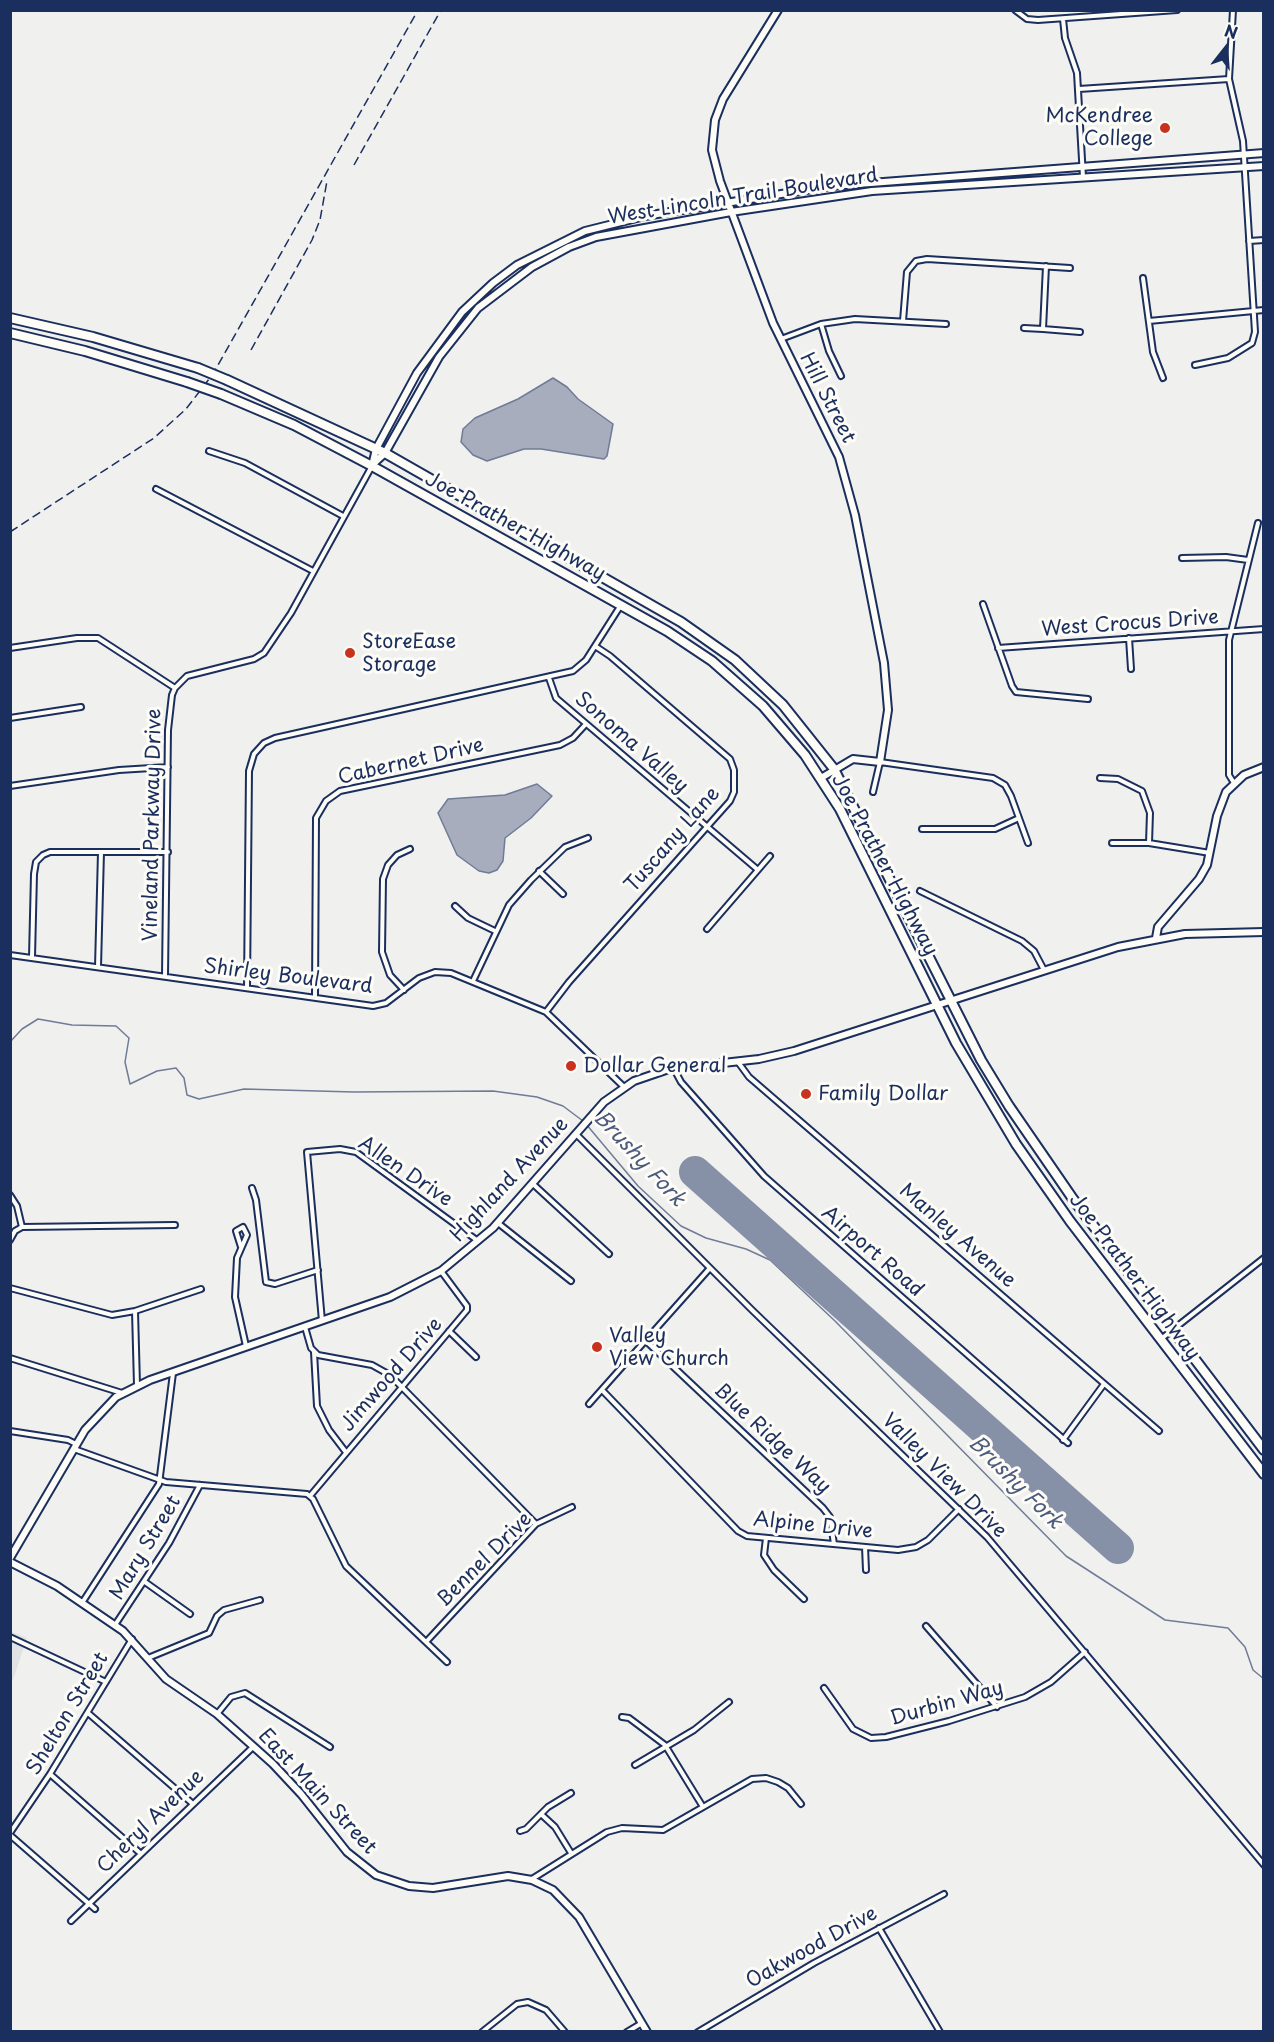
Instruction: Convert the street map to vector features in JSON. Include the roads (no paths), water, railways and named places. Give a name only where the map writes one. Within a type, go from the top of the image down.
[{"type":"highway","name":"Joe Prather Highway","points":[[10,318],[93,337],[198,368],[385,453],[681,622],[712,642],[783,705],[834,769],[981,1060],[1009,1106],[1073,1199],[1263,1450]]},
{"type":"highway","name":"Joe Prather Highway","points":[[10,333],[85,351],[187,382],[294,425],[372,466],[684,641],[738,683],[784,730],[821,778],[852,831],[973,1073],[1016,1144],[1070,1221],[1263,1474]]},
{"type":"main road","name":"Hill Street","points":[[778,10],[723,99],[715,120],[712,141],[713,159],[730,212],[780,339],[824,423],[839,457],[850,492],[884,663],[888,710],[880,762]]},
{"type":"main road","name":"West Lincoln Trail Boulevard","points":[[372,466],[376,449],[417,373],[445,332],[472,302],[504,274],[543,250],[599,227],[645,216],[727,202],[864,183],[1263,153]]},
{"type":"main road","name":"West Lincoln Trail Boulevard","points":[[372,466],[385,453],[427,376],[453,337],[478,308],[520,274],[556,253],[596,237],[730,212],[872,191],[1263,166]]},
{"type":"main road","points":[[821,778],[853,759],[880,762]]},
{"type":"main road","points":[[1156,938],[1156,931],[1163,920],[1203,872],[1210,853],[1219,808],[1234,783],[1263,767]]},
{"type":"main road","name":"Highland Avenue","points":[[10,1560],[75,1447],[99,1412],[122,1393],[174,1371],[390,1298],[441,1271],[479,1242],[498,1223],[590,1117],[624,1087],[646,1076],[673,1068],[737,1062],[795,1052],[1044,970],[1156,938],[1185,934],[1263,932]]},
{"type":"main road","name":"East Main Street","points":[[10,1560],[82,1603],[132,1639],[166,1680],[217,1714],[253,1746],[301,1794],[347,1852],[376,1875],[398,1884],[421,1888],[445,1887],[498,1876],[532,1880],[553,1890],[572,1907],[647,2031]]},
{"type":"street","points":[[1015,10],[1033,20],[1178,10]]},
{"type":"street","points":[[1195,365],[1228,358],[1252,343],[1255,332],[1240,121],[1229,79],[1233,10]]},
{"type":"street","points":[[1063,19],[1065,38],[1076,68],[1083,178]]},
{"type":"street","points":[[1078,89],[1229,79]]},
{"type":"street","points":[[1249,241],[1263,240]]},
{"type":"street","points":[[903,321],[907,272],[916,261],[927,259],[1070,268]]},
{"type":"street","points":[[1043,329],[1046,266]]},
{"type":"street","points":[[1143,278],[1153,352],[1163,378]]},
{"type":"street","points":[[1149,321],[1263,310]]},
{"type":"street","points":[[780,339],[821,324],[855,319],[946,324]]},
{"type":"street","points":[[821,324],[829,351],[841,376]]},
{"type":"street","points":[[1024,328],[1080,332]]},
{"type":"street","points":[[209,451],[245,463],[343,516]]},
{"type":"street","name":"Vineland Parkway Drive","points":[[165,976],[169,705],[175,688],[195,673],[254,659],[264,653],[286,621],[372,466]]},
{"type":"street","points":[[156,489],[313,572]]},
{"type":"street","points":[[1234,783],[1229,775],[1230,631],[1258,523]]},
{"type":"street","points":[[1182,558],[1226,557],[1248,560]]},
{"type":"street","points":[[983,604],[1016,692],[1088,699]]},
{"type":"street","points":[[247,988],[249,771],[254,754],[264,743],[275,738],[573,671],[586,660],[621,605]]},
{"type":"street","name":"West Crocus Drive","points":[[998,648],[1263,629]]},
{"type":"street","points":[[10,648],[77,638],[98,638],[175,688]]},
{"type":"street","points":[[1129,638],[1131,669]]},
{"type":"street","name":"Tuscany Lane","points":[[546,1012],[569,982],[730,801],[734,792],[734,770],[730,759],[610,656],[595,646]]},
{"type":"street","name":"Sonoma Valley","points":[[549,678],[556,698],[758,870]]},
{"type":"street","points":[[10,718],[81,706]]},
{"type":"street","name":"Cabernet Drive","points":[[315,997],[316,818],[326,801],[340,791],[560,744],[573,738],[586,724]]},
{"type":"street","points":[[873,792],[880,762],[993,778],[1005,785],[1028,843]]},
{"type":"street","points":[[10,786],[119,770],[168,767]]},
{"type":"street","points":[[1100,778],[1118,779],[1142,791],[1150,813],[1149,843]]},
{"type":"street","points":[[922,829],[995,829],[1019,818]]},
{"type":"street","points":[[473,981],[509,905],[539,871],[565,847],[588,838]]},
{"type":"street","points":[[1112,843],[1149,843],[1210,853]]},
{"type":"street","points":[[405,990],[390,975],[382,951],[383,879],[388,865],[397,855],[410,849]]},
{"type":"street","points":[[32,957],[33,880],[36,862],[43,855],[50,852],[168,852]]},
{"type":"street","points":[[98,967],[101,852]]},
{"type":"street","points":[[707,929],[770,856]]},
{"type":"street","points":[[539,871],[563,894]]},
{"type":"street","points":[[920,891],[1022,940],[1034,951],[1044,970]]},
{"type":"street","points":[[455,906],[468,918],[495,931]]},
{"type":"street","name":"Shirley Boulevard","points":[[10,955],[373,1006],[386,1003],[419,978],[435,972],[451,973],[546,1012],[624,1087]]},
{"type":"street","name":"Manley Avenue","points":[[737,1062],[749,1077],[1160,1431]]},
{"type":"street","name":"Airport Road","points":[[673,1068],[681,1082],[764,1176],[1068,1443]]},
{"type":"street","name":"Valley View Drive","points":[[578,1131],[710,1268],[959,1509],[1000,1553],[1263,1865]]},
{"type":"street","name":"Allen Drive","points":[[318,1270],[307,1152],[339,1149],[356,1152],[479,1242]]},
{"type":"street","points":[[533,1184],[609,1254]]},
{"type":"street","points":[[252,1188],[256,1200],[266,1282],[275,1284],[318,1270],[323,1322]]},
{"type":"street","points":[[10,1195],[17,1206],[22,1227]]},
{"type":"street","points":[[498,1223],[571,1281]]},
{"type":"street","points":[[10,1240],[15,1231],[22,1227],[176,1225]]},
{"type":"street","points":[[241,1246],[236,1231],[243,1227],[247,1235],[241,1246],[237,1262],[236,1305],[246,1347]]},
{"type":"street","points":[[1160,1339],[1263,1258]]},
{"type":"street","points":[[589,1404],[710,1268]]},
{"type":"street","name":"Jimwood Drive","points":[[310,1496],[345,1451],[467,1310],[467,1306],[441,1271]]},
{"type":"street","points":[[10,1288],[77,1304],[104,1314],[135,1311],[201,1289]]},
{"type":"street","points":[[135,1311],[137,1385]]},
{"type":"street","points":[[305,1328],[314,1352],[317,1406],[329,1430],[345,1451]]},
{"type":"street","points":[[449,1331],[476,1357]]},
{"type":"street","name":"Blue Ridge Way","points":[[646,1341],[823,1508],[830,1517],[834,1544]]},
{"type":"street","points":[[314,1352],[328,1359],[378,1368],[402,1386],[536,1524]]},
{"type":"street","points":[[10,1358],[122,1393]]},
{"type":"street","points":[[82,1603],[154,1495],[160,1481],[174,1371]]},
{"type":"street","points":[[1063,1440],[1104,1384]]},
{"type":"street","name":"Alpine Drive","points":[[602,1390],[738,1531],[747,1536],[898,1550],[916,1547],[928,1540],[959,1509]]},
{"type":"street","points":[[10,1431],[68,1440],[75,1447],[160,1481],[310,1496],[346,1566],[447,1662]]},
{"type":"street","name":"Mary Street","points":[[115,1625],[145,1582],[200,1485]]},
{"type":"street","name":"Bennel Drive","points":[[426,1642],[536,1524],[572,1507]]},
{"type":"street","points":[[765,1538],[764,1555],[774,1570],[804,1599]]},
{"type":"street","points":[[865,1547],[866,1570]]},
{"type":"street","points":[[145,1582],[190,1614]]},
{"type":"street","points":[[147,1659],[208,1633],[217,1616],[224,1610],[260,1600]]},
{"type":"street","points":[[926,1626],[997,1707]]},
{"type":"street","points":[[10,1636],[106,1682]]},
{"type":"street","name":"Shelton Street","points":[[10,1834],[50,1774],[132,1639]]},
{"type":"street","name":"Durbin Way","points":[[824,1688],[853,1729],[871,1738],[902,1734],[997,1707],[1039,1690],[1084,1652]]},
{"type":"street","points":[[217,1714],[231,1697],[245,1693],[330,1747]]},
{"type":"street","points":[[635,1765],[665,1745],[694,1730],[729,1702]]},
{"type":"street","points":[[88,1713],[193,1804]]},
{"type":"street","points":[[622,1717],[629,1718],[644,1727],[665,1745],[703,1807]]},
{"type":"street","name":"Cheryl Avenue","points":[[71,1920],[253,1746]]},
{"type":"street","points":[[50,1774],[140,1853]]},
{"type":"street","points":[[532,1880],[571,1853],[615,1829],[663,1830],[738,1785],[762,1777],[785,1786],[801,1804]]},
{"type":"street","points":[[520,1831],[542,1815],[548,1807],[571,1793]]},
{"type":"street","points":[[542,1815],[555,1827],[571,1853]]},
{"type":"street","points":[[10,1834],[95,1909]]},
{"type":"street","name":"Oakwood Drive","points":[[698,2031],[879,1928],[944,1894]]},
{"type":"street","points":[[879,1928],[940,2031]]},
{"type":"street","points":[[482,2031],[489,2023],[517,2004],[528,2002],[546,2010],[565,2031]]},
{"type":"street","points":[[627,2031],[642,2023]]},
{"type":"water","points":[[553,378],[613,424],[607,456],[604,459],[541,449],[524,449],[487,461],[473,455],[461,442],[463,429],[475,418],[518,399]]},
{"type":"water","points":[[537,784],[552,796],[531,818],[505,838],[503,861],[497,870],[489,873],[479,871],[457,855],[438,813],[448,799],[505,795]]},
{"type":"waterway","name":"Brushy Fork","points":[[10,1042],[22,1029],[38,1019],[72,1025],[116,1026],[129,1038],[125,1062],[130,1084],[157,1071],[176,1068],[184,1078],[187,1095],[199,1099],[244,1089],[354,1092],[493,1091],[537,1097],[563,1106],[583,1121]]},
{"type":"waterway","name":"Brushy Fork","points":[[586,1124],[638,1186],[681,1226],[706,1238],[746,1249],[770,1260],[835,1321],[1066,1556],[1165,1620],[1228,1628],[1245,1647],[1253,1670],[1264,1679]]},
{"type":"railway","points":[[10,532],[154,438],[186,409],[213,374],[418,10]]},
{"type":"railway","points":[[354,165],[441,10]]},
{"type":"railway","points":[[251,350],[312,240],[320,220],[327,181]]},
{"type":"place","name":"McKendree College","points":[[1165,128]]},
{"type":"place","name":"StoreEase Storage","points":[[350,653]]},
{"type":"place","name":"Dollar General","points":[[571,1066]]},
{"type":"place","name":"Family Dollar","points":[[806,1094]]},
{"type":"place","name":"Valley View Church","points":[[597,1347]]}]
